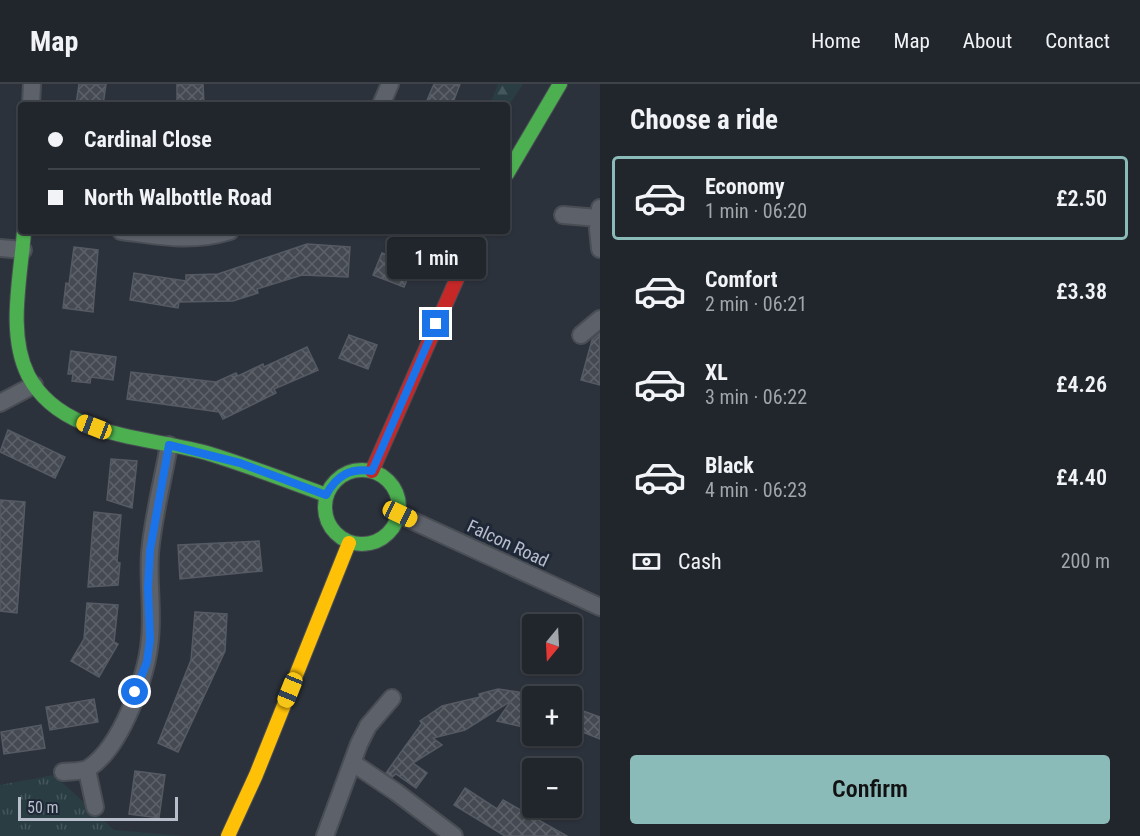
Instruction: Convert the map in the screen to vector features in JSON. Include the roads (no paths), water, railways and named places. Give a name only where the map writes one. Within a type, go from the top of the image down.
[{"type":"street","points":[[31,102],[32,84]]},
{"type":"street","points":[[382,102],[390,84]]},
{"type":"street","points":[[510,169],[560,84]]},
{"type":"street","points":[[562,215],[599,213],[600,249]]},
{"type":"street","points":[[24,234],[18,338],[27,374],[34,386],[50,402],[78,421],[110,433],[240,463],[326,495]]},
{"type":"street","points":[[144,234],[181,239],[207,238],[220,234]]},
{"type":"street","points":[[372,471],[477,234]]},
{"type":"street","points":[[0,248],[23,250]]},
{"type":"street","points":[[580,335],[600,319]]},
{"type":"street","points":[[0,403],[34,386]]},
{"type":"street","points":[[63,772],[87,770],[105,756],[120,734],[147,662],[150,639],[148,588],[150,550],[169,445]]},
{"type":"street","points":[[358,469],[372,471],[384,477],[393,486],[399,499],[400,514],[387,535],[375,542],[362,545],[349,543],[337,536],[328,524],[324,510],[326,495],[333,483],[344,473],[358,469]]},
{"type":"street","name":"Falcon Road","points":[[400,514],[600,607]]},
{"type":"street","points":[[228,836],[256,775],[349,543]]},
{"type":"street","points":[[325,836],[369,726],[392,698]]},
{"type":"street","points":[[353,763],[454,836]]},
{"type":"street","points":[[87,770],[95,807]]}]
